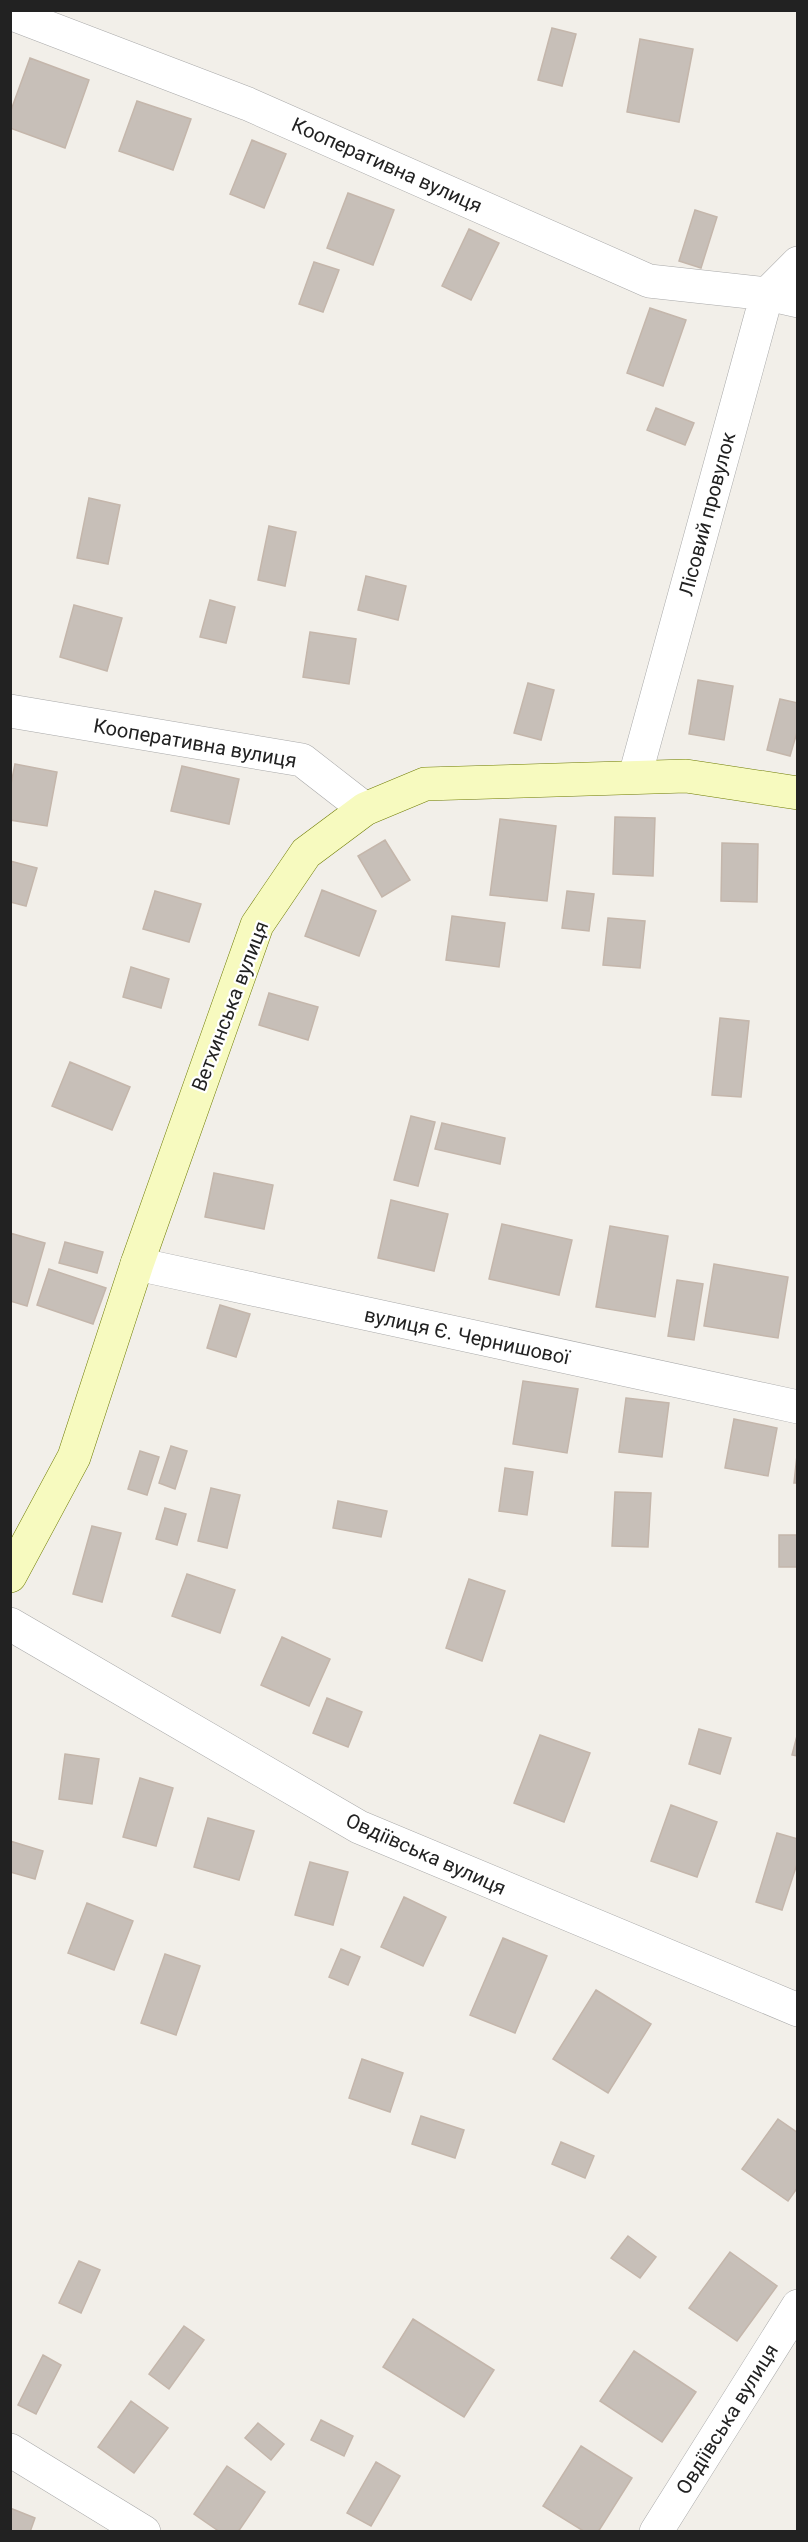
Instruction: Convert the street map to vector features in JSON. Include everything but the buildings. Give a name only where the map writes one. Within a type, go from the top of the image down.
[{"type":"main road","name":"Ветхинська вулиця","points":[[10,1576],[74,1457],[137,1264],[257,924],[306,853],[364,809],[425,784],[686,776],[798,794]]},
{"type":"street","name":"Кооперативна вулиця","points":[[10,13],[248,104],[649,281],[782,298]]},
{"type":"street","name":"Лісовий провулок","points":[[635,776],[782,298],[798,263]]},
{"type":"street","name":"Кооперативна вулиця","points":[[10,711],[302,760],[364,809]]},
{"type":"street","name":"вулиця Є. Чернишової","points":[[137,1264],[798,1407]]},
{"type":"street","name":"Овдіївська вулиця","points":[[10,1624],[359,1827],[798,2010]]},
{"type":"street","name":"Овдіївська вулиця","points":[[656,2532],[798,2306]]},
{"type":"street","points":[[10,2450],[144,2532]]}]
